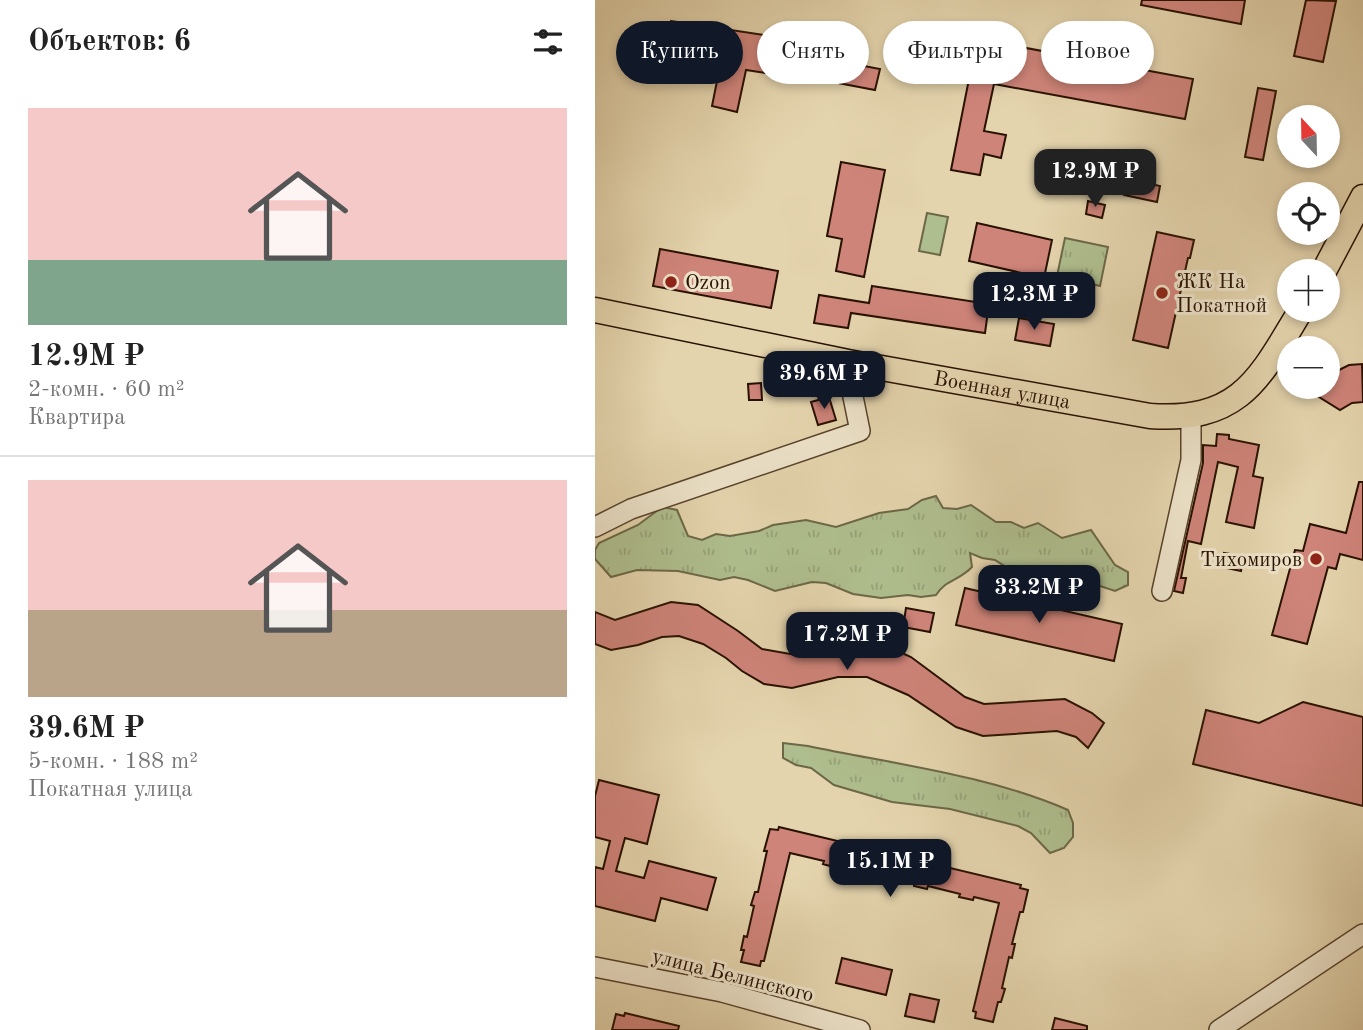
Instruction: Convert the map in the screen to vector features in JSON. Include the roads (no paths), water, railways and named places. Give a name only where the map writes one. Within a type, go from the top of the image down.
[{"type":"main road","points":[[1330,259],[1363,197]]},
{"type":"main road","name":"Военная улица","points":[[595,310],[848,362],[1150,416],[1177,418],[1197,414]]},
{"type":"main road","points":[[1197,414],[1219,408],[1239,396],[1267,366],[1294,322]]},
{"type":"street","points":[[595,527],[631,509],[860,431],[848,362]]},
{"type":"street","points":[[1162,591],[1191,460],[1197,414]]},
{"type":"street","points":[[1219,1030],[1363,934]]},
{"type":"street","name":"улица Белинского","points":[[595,967],[722,992],[860,1030]]},
{"type":"place","name":"Ozon","points":[[671,282]]},
{"type":"place","name":"ЖК На Покатной","points":[[1162,293]]},
{"type":"place","name":"Тихомиров","points":[[1316,559]]}]
